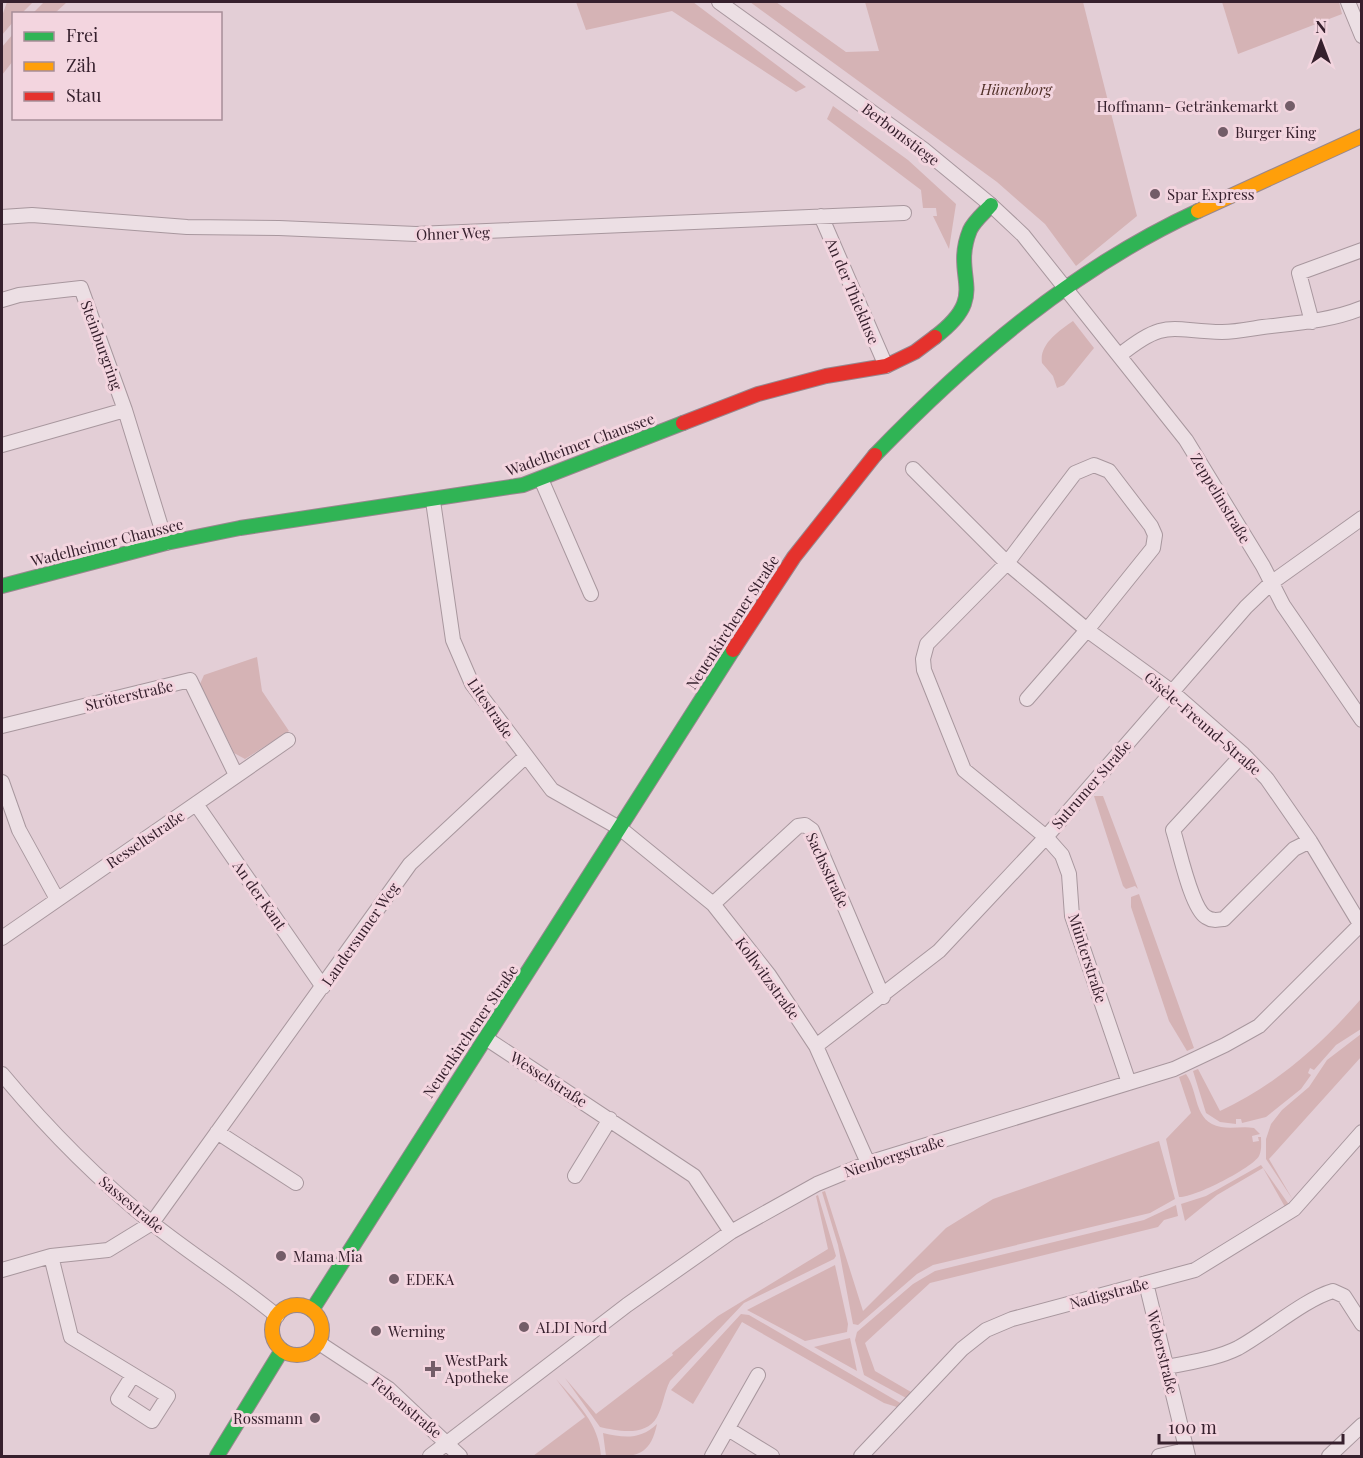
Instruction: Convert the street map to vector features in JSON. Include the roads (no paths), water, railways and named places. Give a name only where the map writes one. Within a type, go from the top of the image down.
[{"type":"street","name":"Berbomstiege","points":[[719,2],[922,149],[991,205],[1023,235],[1065,287]]},
{"type":"street","points":[[1354,10],[1362,36]]},
{"type":"street","name":"Neuenkirchener Straße","points":[[312,1310],[435,1113],[487,1039],[621,829],[672,745],[794,557],[848,484],[909,419],[965,367],[1065,287],[1151,233],[1362,136]]},
{"type":"street","name":"Wadelheimer Chaussee","points":[[2,585],[166,543],[240,528],[497,491],[541,479],[758,394],[826,376],[886,366],[915,352],[960,316],[967,298],[964,253],[971,228],[991,205]]},
{"type":"street","name":"Ohner Weg","points":[[2,217],[32,215],[187,227],[279,228],[416,234],[904,213]]},
{"type":"street","name":"An der Thiekluse","points":[[821,216],[886,366]]},
{"type":"street","points":[[1312,322],[1299,273],[1362,250]]},
{"type":"street","name":"Zeppelinstraße","points":[[1065,287],[1186,440],[1283,605],[1362,720]]},
{"type":"street","name":"Steinburgring","points":[[2,300],[19,295],[81,288],[125,410],[166,543]]},
{"type":"street","points":[[1120,355],[1140,338],[1164,329],[1178,327],[1222,332],[1337,318],[1362,308]]},
{"type":"street","name":"Steinburgring","points":[[2,445],[125,410]]},
{"type":"street","name":"Münterstraße","points":[[1087,630],[1153,548],[1155,535],[1151,526],[1108,471],[1094,465],[1075,473],[1006,564],[927,644],[922,659],[924,670],[964,770],[1046,837],[1062,855],[1069,874],[1072,916],[1129,1083]]},
{"type":"street","name":"Gisèle-Freund-Straße","points":[[913,469],[1006,564],[1087,630],[1171,691],[1243,754],[1267,779],[1310,841],[1361,923]]},
{"type":"street","points":[[541,479],[591,594]]},
{"type":"street","name":"Litestraße","points":[[433,501],[453,640],[472,684],[552,790],[621,829]]},
{"type":"street","name":"Sutrumer Straße","points":[[816,1046],[883,997],[939,951],[1046,837],[1245,607],[1271,583],[1362,518]]},
{"type":"street","points":[[1026,699],[1087,630]]},
{"type":"street","name":"Ströterstraße","points":[[2,726],[190,680],[236,775]]},
{"type":"street","name":"Resseltstraße","points":[[2,938],[288,740]]},
{"type":"street","points":[[1243,754],[1173,830],[1196,904],[1204,916],[1215,921],[1224,919],[1294,849],[1310,841]]},
{"type":"street","name":"Landersumer Weg","points":[[2,1270],[51,1256],[108,1250],[152,1223],[410,864],[525,757]]},
{"type":"street","points":[[2,782],[19,830],[57,899]]},
{"type":"street","name":"An der Kant","points":[[196,804],[323,987]]},
{"type":"street","name":"Sachsstraße","points":[[713,904],[798,826],[806,825],[812,830],[883,997]]},
{"type":"street","name":"Kollwitzstraße","points":[[621,829],[713,904],[769,975],[816,1046],[868,1163]]},
{"type":"street","name":"Nienbergstraße","points":[[430,1456],[627,1305],[731,1232],[817,1184],[868,1163],[1174,1069],[1259,1026],[1361,923]]},
{"type":"street","name":"Wesselstraße","points":[[487,1039],[694,1176],[731,1232]]},
{"type":"street","name":"Sassestraße","points":[[2,1074],[34,1113],[84,1164],[152,1223],[277,1316]]},
{"type":"street","points":[[575,1176],[610,1119]]},
{"type":"street","points":[[217,1132],[296,1183]]},
{"type":"street","name":"Nadigstraße","points":[[861,1456],[962,1349],[986,1330],[1012,1319],[1195,1270],[1294,1209],[1362,1132]]},
{"type":"street","points":[[51,1256],[71,1337],[133,1375]]},
{"type":"street","name":"Weberstraße","points":[[1146,1283],[1187,1453]]},
{"type":"street","points":[[1167,1367],[1226,1354],[1281,1322],[1320,1294],[1333,1291],[1344,1296],[1362,1324]]},
{"type":"street","points":[[293,1306],[312,1310],[322,1326],[319,1343],[302,1355],[282,1350],[273,1334],[277,1316],[293,1306]]},
{"type":"street","name":"Felsenstraße","points":[[319,1343],[388,1389],[460,1456]]},
{"type":"street","points":[[218,1456],[282,1350]]},
{"type":"street","points":[[712,1456],[758,1375]]},
{"type":"street","points":[[1329,1456],[1362,1425]]},
{"type":"street","points":[[728,1430],[772,1456]]},
{"type":"street","points":[[1159,1456],[1187,1453]]},
{"type":"place","name":"Hoffmann- Getränkemarkt","points":[[1290,106]]},
{"type":"place","name":"Burger King","points":[[1223,132]]},
{"type":"place","name":"Spar Express","points":[[1155,194]]},
{"type":"place","name":"Mama Mia","points":[[281,1256]]},
{"type":"place","name":"EDEKA","points":[[394,1279]]},
{"type":"place","name":"ALDI Nord","points":[[524,1327]]},
{"type":"place","name":"Werning","points":[[376,1331]]},
{"type":"place","name":"WestPark Apotheke","points":[[433,1369]]},
{"type":"place","name":"Rossmann","points":[[315,1418]]},
{"type":"park label","name":"Hünenborg","points":[[1016,89]]}]
